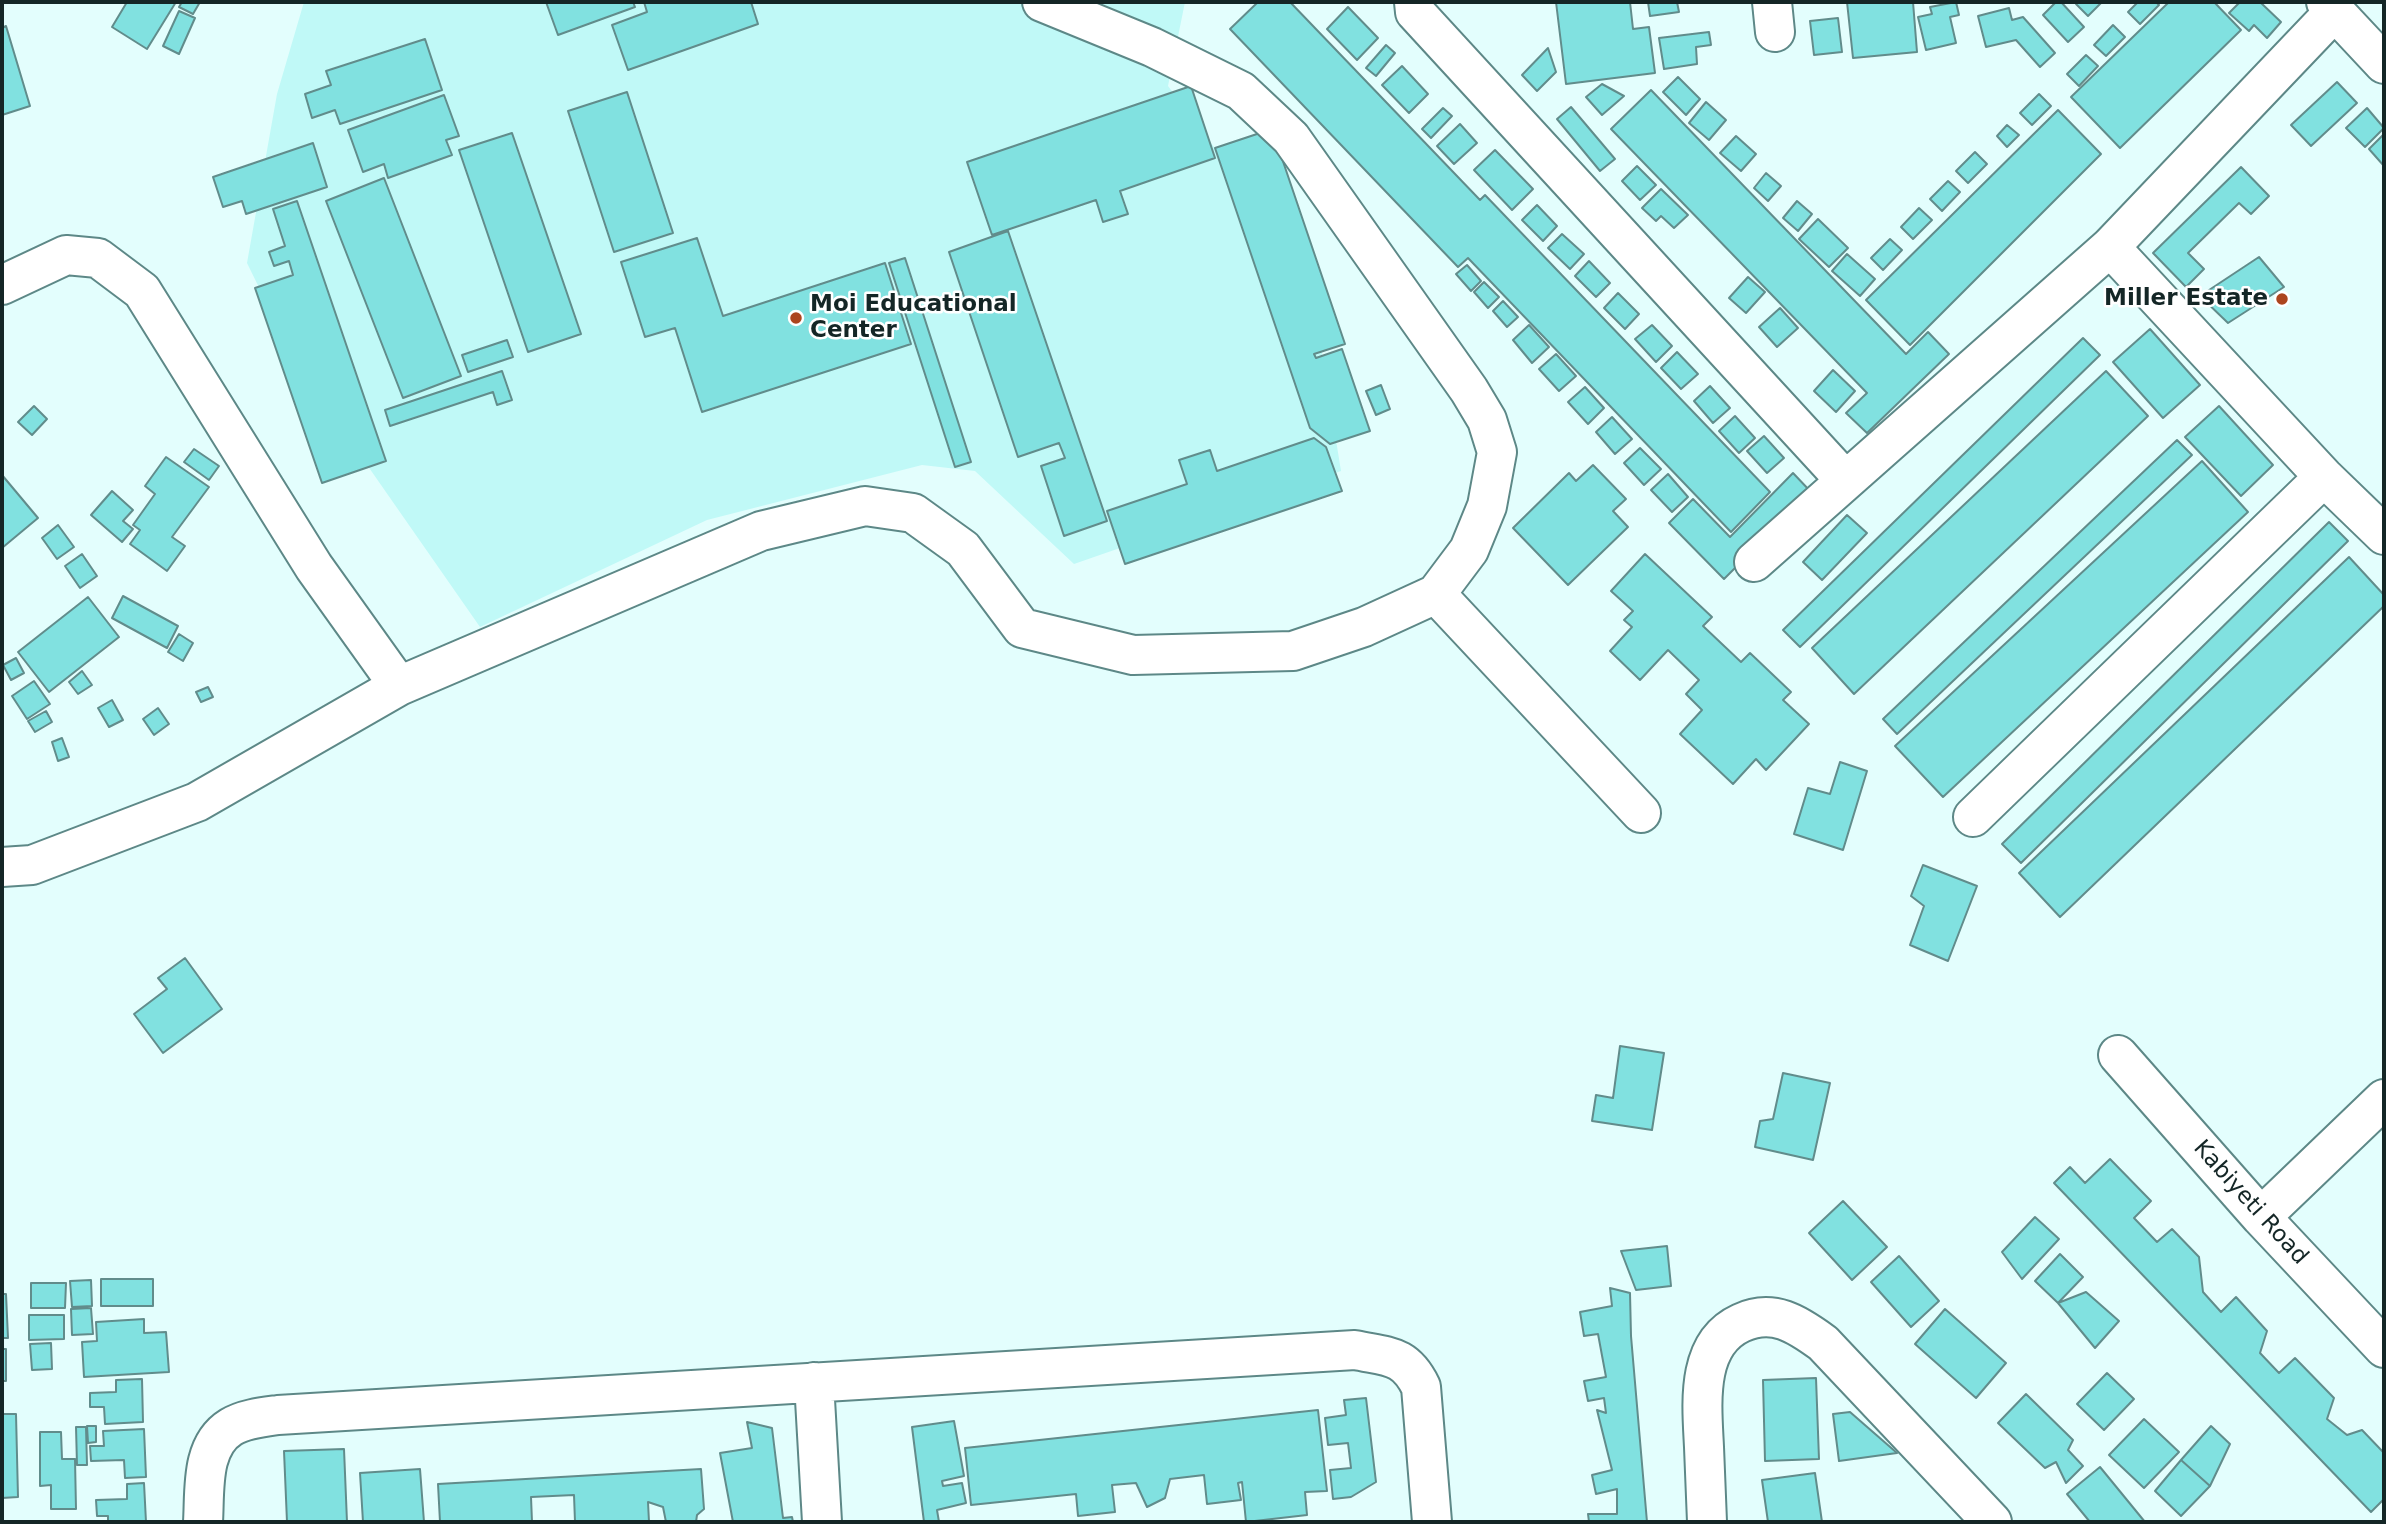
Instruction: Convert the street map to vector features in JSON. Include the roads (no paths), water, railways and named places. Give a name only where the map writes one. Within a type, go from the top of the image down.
[{"type":"street","points":[[2,867],[32,865],[197,802],[399,686],[761,531],[865,506],[913,513],[962,549],[1021,628],[1133,655],[1293,650],[1364,627],[1436,594],[1469,550],[1487,506],[1497,453],[1486,419],[1469,390],[1291,138],[1241,91],[1152,47],[1042,2]]},
{"type":"street","points":[[1414,2],[1415,12],[1846,480]]},
{"type":"street","points":[[1754,562],[2110,247],[2331,6],[2384,64]]},
{"type":"street","points":[[2110,247],[2325,477],[2384,535]]},
{"type":"street","points":[[2,285],[66,255],[98,258],[142,291],[314,567],[399,686]]},
{"type":"street","points":[[1973,817],[2325,477]]},
{"type":"street","points":[[1436,594],[1641,813]]},
{"type":"street","name":"Kabiyeti Road","points":[[2118,1055],[2261,1217],[2384,1348]]},
{"type":"street","points":[[2261,1217],[2384,1099]]},
{"type":"street","points":[[1707,1522],[1702,1399],[1705,1372],[1714,1345],[1729,1328],[1752,1318],[1768,1316],[1795,1323],[1823,1342],[1992,1522]]},
{"type":"street","points":[[203,1522],[208,1458],[216,1440],[231,1427],[278,1415],[1355,1350],[1397,1359],[1413,1371],[1421,1387],[1432,1522]]},
{"type":"street","points":[[814,1382],[822,1522]]},
{"type":"place","name":"Miller Estate","points":[[2282,299]]},
{"type":"place","name":"Moi Educational Center","points":[[796,318]]}]
